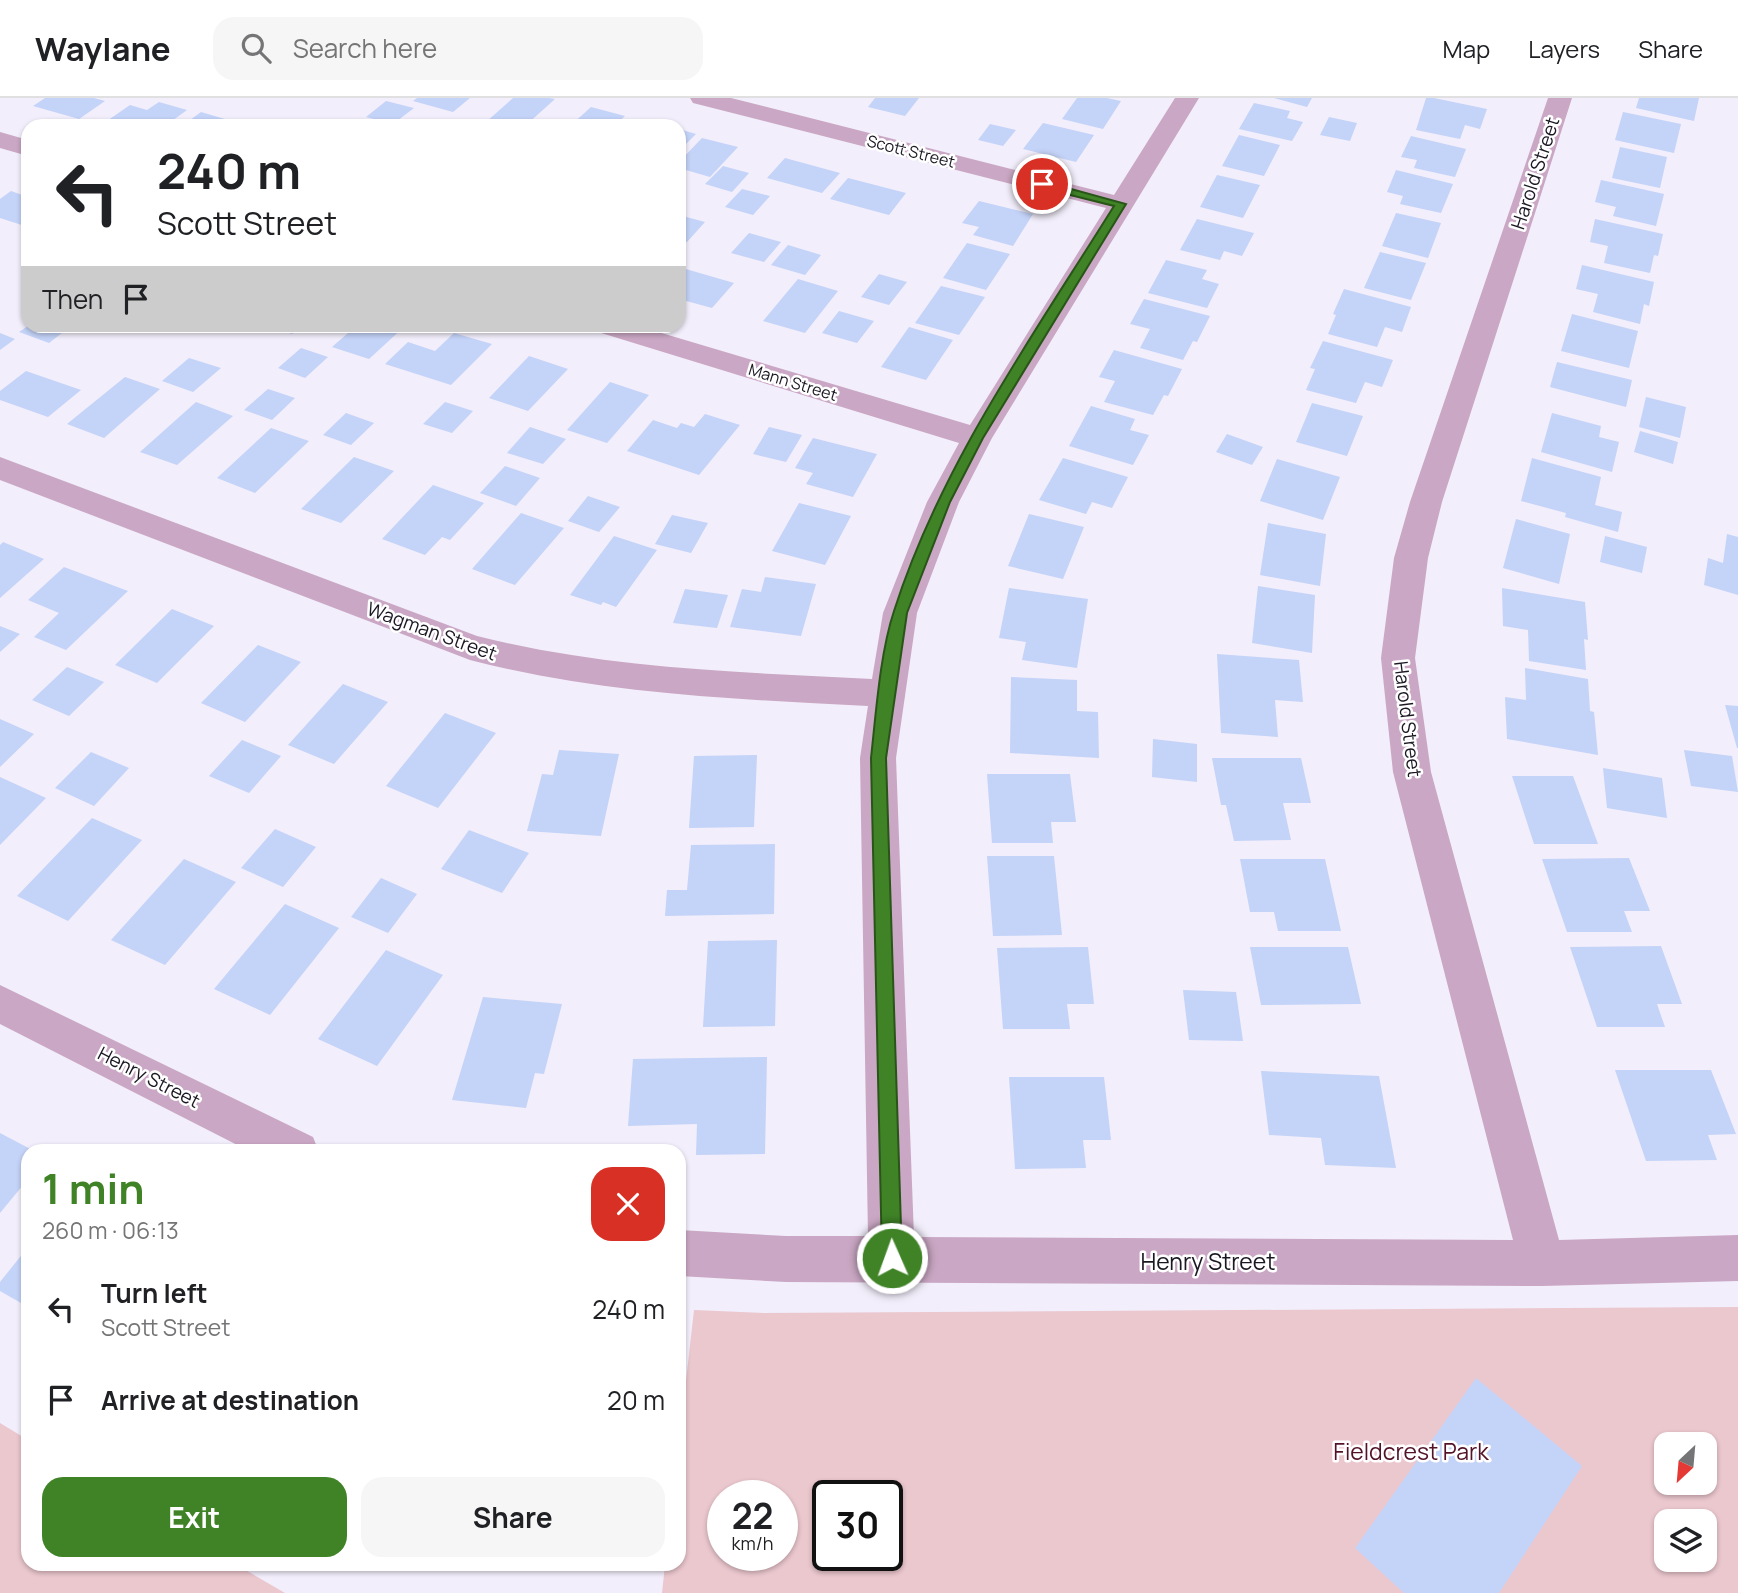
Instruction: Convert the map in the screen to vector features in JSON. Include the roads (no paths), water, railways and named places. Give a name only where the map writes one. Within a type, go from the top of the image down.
[{"type":"street","name":"Scott Street","points":[[702,98],[1121,204]]},
{"type":"street","points":[[782,118],[801,98]]},
{"type":"street","points":[[892,1258],[878,758],[900,613],[919,558],[943,502],[977,438],[1187,98]]},
{"type":"street","name":"Harold Street","points":[[1542,1263],[1412,772],[1398,658],[1411,558],[1426,502],[1560,98]]},
{"type":"street","points":[[0,140],[21,146]]},
{"type":"street","name":"Mann Street","points":[[631,333],[977,438]]},
{"type":"street","name":"Wagman Street","points":[[0,468],[457,642],[508,658],[574,670],[661,680],[886,693]]},
{"type":"street","name":"Henry Street","points":[[0,1003],[281,1144]]},
{"type":"street","name":"Henry Street","points":[[686,1253],[786,1259],[1542,1263],[1738,1258]]},
{"type":"park label","name":"Fieldcrest Park","points":[[1411,1451]]}]
